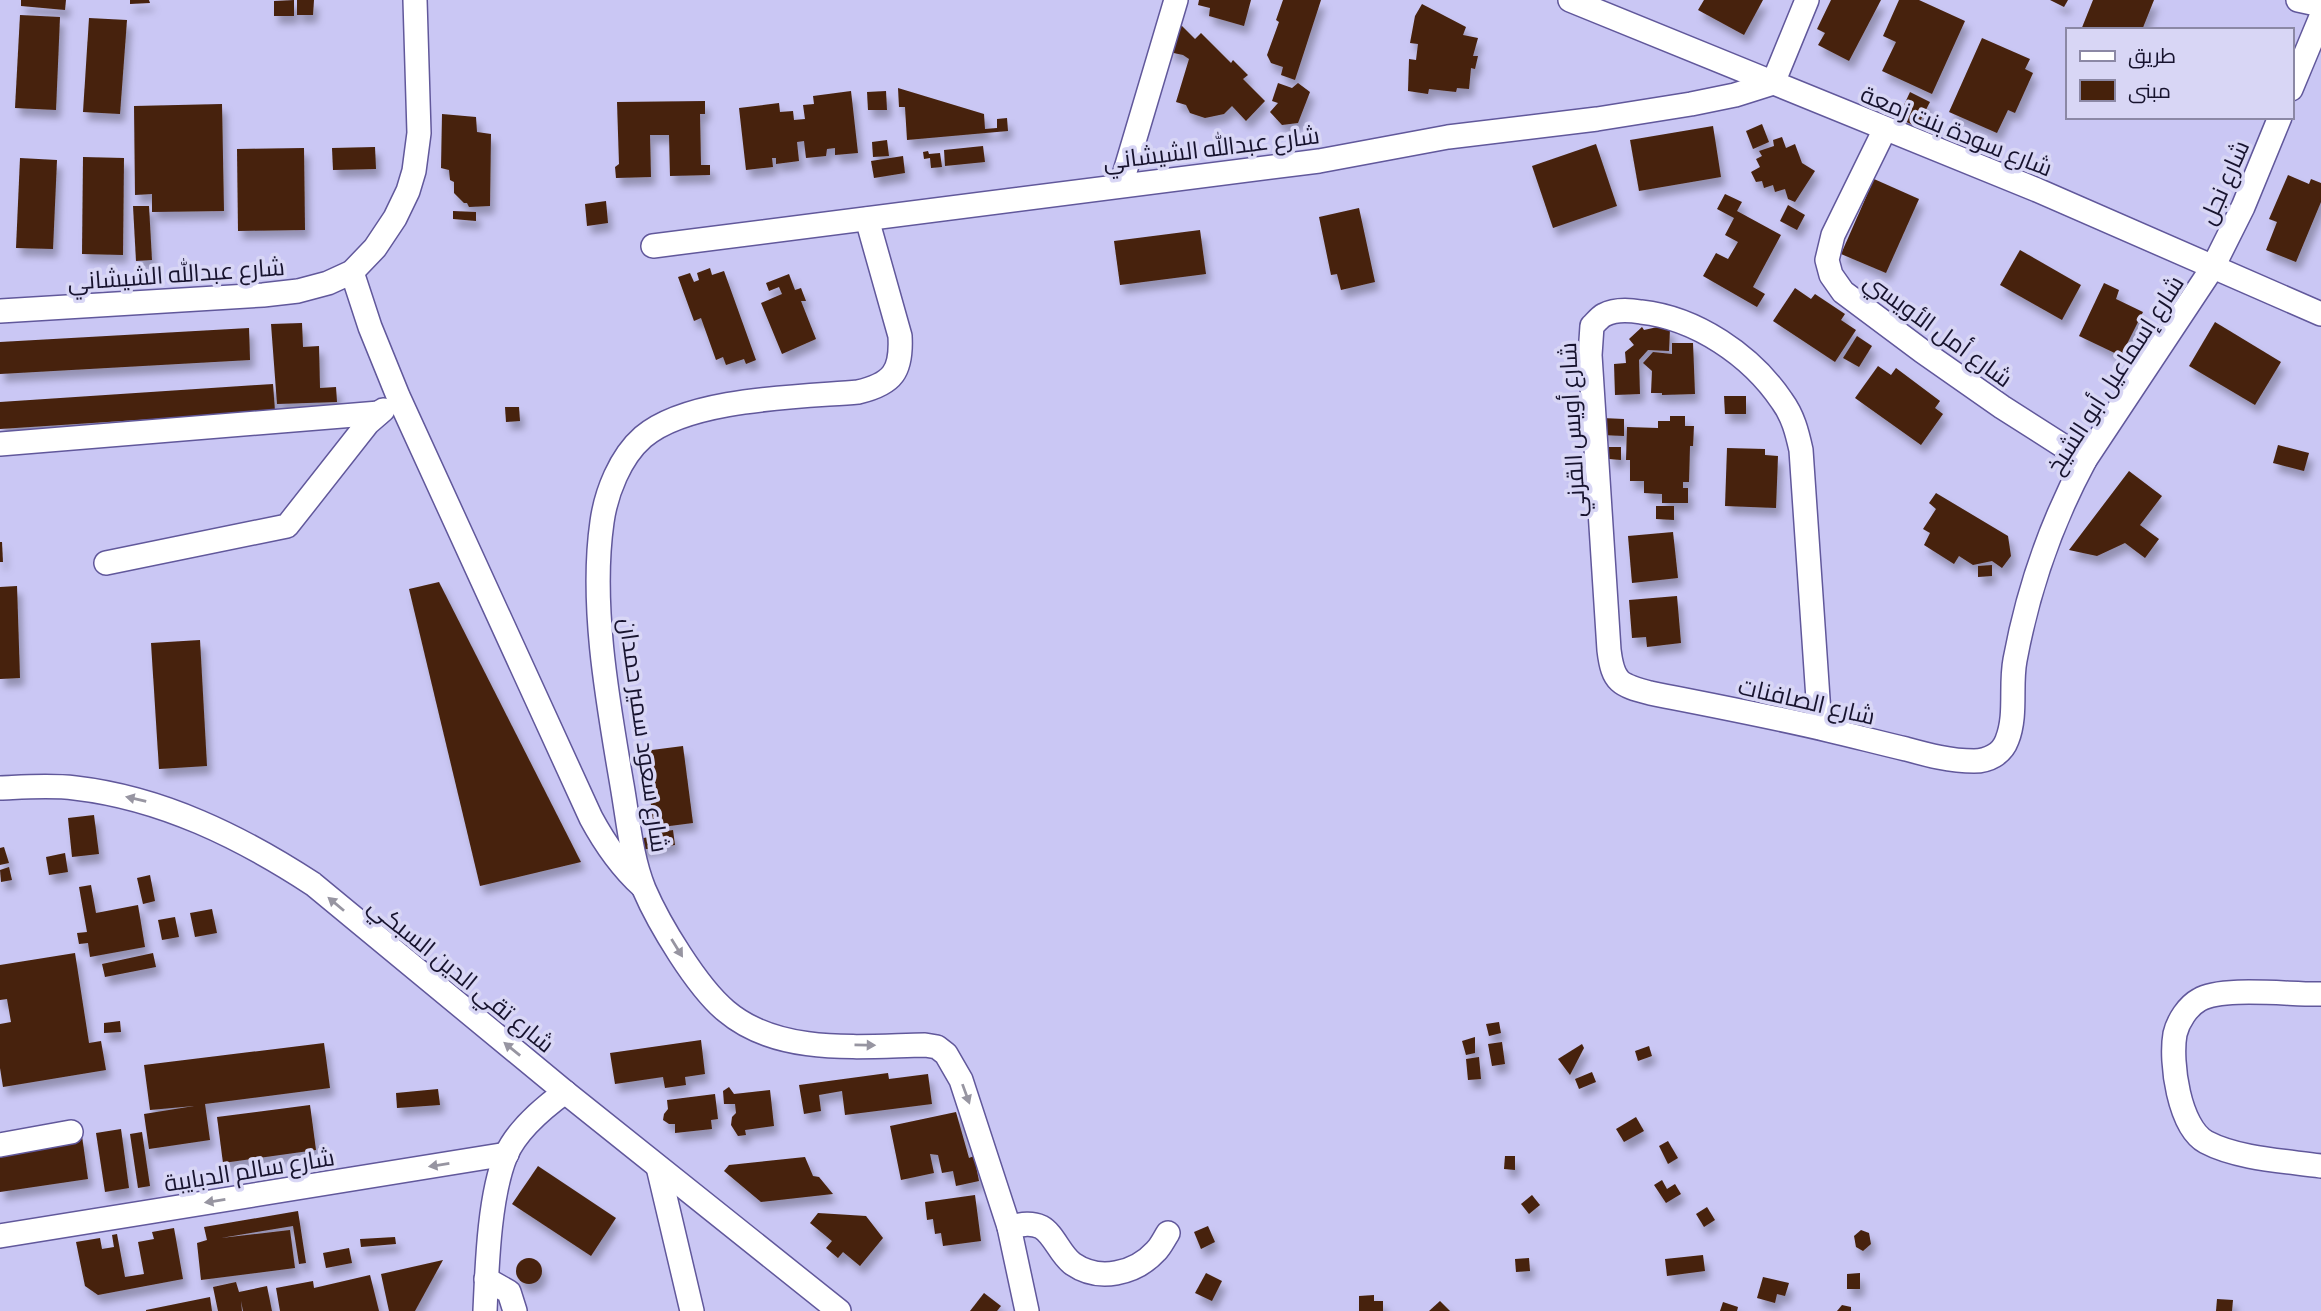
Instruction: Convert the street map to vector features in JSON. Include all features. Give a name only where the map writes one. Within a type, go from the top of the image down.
[{"type":"street","points":[[352,272],[375,248],[395,218],[414,171],[419,133],[415,0]]},
{"type":"street","points":[[1121,185],[1175,0]]},
{"type":"street","points":[[1773,83],[1807,0]]},
{"type":"street","points":[[2298,0],[2321,5]]},
{"type":"street","name":"شارع سودة بنت زمعة","points":[[1574,1],[2037,190],[2321,314]]},
{"type":"street","points":[[2293,84],[2321,17]]},
{"type":"street","name":"شارع عبدالله الشيشاني","points":[[653,246],[1319,161],[1448,138],[1702,102],[1773,83]]},
{"type":"street","name":"شارع نجل","points":[[2213,267],[2243,207],[2279,119]]},
{"type":"street","name":"شارع أمل الأويسي","points":[[1885,129],[1833,235],[1827,260],[1831,275],[1843,292],[1922,351],[2085,460]]},
{"type":"street","name":"شارع سعود سمير حمدان","points":[[867,219],[900,336],[901,356],[891,379],[875,388],[858,392],[736,403],[697,411],[643,438],[619,468],[602,522],[599,566],[601,628],[615,745],[636,862],[644,888],[673,942],[711,996],[744,1024],[766,1034],[809,1045],[937,1047],[946,1054],[961,1080],[1009,1227]]},
{"type":"street","name":"شارع إسماعيل أبو الشيخ","points":[[1999,753],[2007,741],[2012,719],[2014,665],[2023,616],[2033,582],[2071,485],[2213,267]]},
{"type":"street","name":"شارع عبدالله الشيشاني","points":[[0,311],[263,295],[318,286],[352,272]]},
{"type":"street","name":"شارع سعود سمير حمدان","points":[[352,272],[370,327],[398,396],[592,818],[608,848],[627,873],[644,888]]},
{"type":"street","name":"شارع أويس القرني","points":[[1612,670],[1590,347],[1592,326],[1604,315],[1623,310],[1651,313],[1677,320],[1700,329],[1723,344],[1764,377],[1783,401],[1796,424],[1801,450],[1820,728]]},
{"type":"street","points":[[106,563],[287,526],[368,423],[398,396]]},
{"type":"street","points":[[0,444],[379,413]]},
{"type":"street","name":"شارع الصافنات","points":[[1612,670],[1617,681],[1628,687],[1820,728],[1944,759],[1975,761],[1989,759],[1999,753]]},
{"type":"street","name":"شارع تقي الدين السبكي","points":[[0,788],[72,787],[148,802],[232,837],[275,859],[313,884],[565,1092],[839,1311]]},
{"type":"street","points":[[2321,994],[2230,992],[2200,999],[2185,1013],[2175,1031],[2174,1056],[2180,1098],[2190,1127],[2205,1141],[2254,1156],[2321,1166]]},
{"type":"street","points":[[485,1311],[491,1226],[507,1154],[526,1127],[546,1106],[565,1092]]},
{"type":"street","points":[[0,1144],[71,1132]]},
{"type":"street","name":"شارع سالم الدبايبة","points":[[0,1236],[507,1154]]},
{"type":"street","points":[[658,1167],[692,1311]]},
{"type":"street","points":[[1027,1311],[1009,1227],[1027,1223],[1042,1228],[1072,1263],[1094,1274],[1117,1275],[1155,1252],[1168,1233]]},
{"type":"street","points":[[486,1279],[509,1292],[515,1311]]},
{"type":"building","points":[[21,0],[66,0],[65,10],[21,6]]},
{"type":"building","points":[[130,0],[149,0],[150,3],[130,4]]},
{"type":"building","points":[[294,0],[294,16],[274,16],[274,1]]},
{"type":"building","points":[[297,0],[314,0],[313,15],[297,15]]},
{"type":"building","points":[[1199,0],[1251,0],[1244,26],[1209,16],[1210,8],[1198,5]]},
{"type":"building","points":[[1283,0],[1321,0],[1295,80],[1281,75],[1283,67],[1271,63],[1267,55],[1279,22],[1276,20]]},
{"type":"building","points":[[1704,0],[1763,0],[1744,35],[1698,10]]},
{"type":"building","points":[[1831,0],[1881,0],[1849,61],[1818,45],[1825,33],[1817,29]]},
{"type":"building","points":[[1899,0],[1919,0],[1965,21],[1932,94],[1882,71],[1896,42],[1883,36]]},
{"type":"building","points":[[2050,0],[2068,0],[2064,7]]},
{"type":"building","points":[[2093,0],[2154,0],[2143,28],[2082,28]]},
{"type":"building","points":[[1422,4],[1466,27],[1463,35],[1478,38],[1473,56],[1478,56],[1475,69],[1471,68],[1469,89],[1457,88],[1456,92],[1429,89],[1428,94],[1408,91],[1409,59],[1416,60],[1418,44],[1410,43],[1415,16]]},
{"type":"building","points":[[20,15],[60,17],[56,110],[15,108]]},
{"type":"building","points":[[89,18],[127,20],[120,114],[83,112]]},
{"type":"building","points":[[1176,20],[1195,39],[1201,33],[1231,63],[1233,60],[1248,75],[1243,79],[1265,101],[1246,121],[1232,106],[1224,114],[1205,118],[1190,113],[1186,105],[1176,102],[1189,59],[1169,52]]},
{"type":"building","points":[[1982,38],[2030,59],[2025,69],[2033,73],[2015,113],[2008,110],[1997,133],[1949,112]]},
{"type":"building","points":[[1278,83],[1292,88],[1298,83],[1310,92],[1298,123],[1282,125],[1270,112],[1278,103],[1272,101]]},
{"type":"building","points":[[898,88],[984,114],[985,129],[997,128],[997,119],[1007,118],[1008,131],[907,140],[905,107],[899,107]]},
{"type":"building","points":[[851,91],[858,153],[835,155],[835,148],[827,149],[826,156],[806,158],[804,141],[797,142],[799,161],[776,164],[776,158],[772,158],[773,167],[746,170],[739,108],[779,103],[780,112],[793,111],[794,120],[805,119],[803,105],[814,104],[813,96]]},
{"type":"building","points":[[886,91],[887,110],[868,110],[867,92]]},
{"type":"building","points":[[1910,92],[1930,102],[1917,127],[1898,118]]},
{"type":"building","points":[[705,101],[705,114],[700,114],[701,165],[710,165],[710,175],[670,176],[669,135],[650,135],[651,177],[616,178],[615,167],[619,164],[617,102]]},
{"type":"building","points":[[222,104],[224,211],[152,212],[152,194],[135,195],[134,106]]},
{"type":"building","points":[[442,114],[476,117],[477,132],[491,134],[490,206],[469,207],[454,193],[454,182],[450,180],[449,170],[441,168]]},
{"type":"building","points":[[1762,124],[1769,142],[1753,149],[1746,131]]},
{"type":"building","points":[[1713,126],[1721,177],[1639,191],[1630,140]]},
{"type":"building","points":[[1782,137],[1786,148],[1795,144],[1802,163],[1815,171],[1795,202],[1788,199],[1785,189],[1775,192],[1773,185],[1764,188],[1762,181],[1756,182],[1751,172],[1760,167],[1756,159],[1762,156],[1759,151],[1774,146],[1773,140]]},
{"type":"building","points":[[887,140],[889,156],[873,157],[872,142]]},
{"type":"building","points":[[1596,144],[1617,206],[1553,228],[1532,166]]},
{"type":"building","points":[[983,146],[985,162],[945,166],[944,150]]},
{"type":"building","points":[[375,147],[376,169],[333,170],[332,148]]},
{"type":"building","points":[[304,148],[305,230],[238,231],[237,149]]},
{"type":"building","points":[[928,151],[929,154],[940,153],[942,167],[931,168],[930,158],[924,159],[923,152]]},
{"type":"building","points":[[903,156],[905,173],[874,178],[871,161]]},
{"type":"building","points":[[83,157],[124,158],[123,255],[82,254]]},
{"type":"building","points":[[20,158],[57,160],[53,249],[16,248]]},
{"type":"building","points":[[2288,175],[2309,184],[2311,179],[2321,183],[2321,202],[2296,262],[2266,250],[2277,222],[2269,219]]},
{"type":"building","points":[[1874,179],[1919,199],[1886,273],[1841,254]]},
{"type":"building","points":[[1725,194],[1742,202],[1737,211],[1781,235],[1753,287],[1765,294],[1757,307],[1703,276],[1716,253],[1728,259],[1738,242],[1725,235],[1734,218],[1717,209]]},
{"type":"building","points":[[606,201],[608,223],[587,226],[585,204]]},
{"type":"building","points":[[1788,205],[1805,215],[1797,230],[1780,221]]},
{"type":"building","points":[[133,206],[149,206],[152,260],[136,261]]},
{"type":"building","points":[[1359,208],[1375,282],[1341,290],[1337,274],[1331,275],[1319,217]]},
{"type":"building","points":[[453,211],[476,212],[476,221],[453,219]]},
{"type":"building","points":[[1200,230],[1206,274],[1120,285],[1114,241]]},
{"type":"building","points":[[2020,250],[2081,285],[2062,320],[2000,285]]},
{"type":"building","points":[[710,268],[712,275],[724,271],[756,360],[746,364],[744,359],[726,365],[723,357],[716,360],[701,318],[694,321],[678,277],[690,273],[694,282],[699,280],[697,273]]},
{"type":"building","points":[[789,274],[795,290],[801,288],[806,301],[801,301],[816,339],[782,354],[761,303],[782,294],[779,287],[769,291],[766,283]]},
{"type":"building","points":[[2104,283],[2119,290],[2116,299],[2143,312],[2121,356],[2079,336]]},
{"type":"building","points":[[1795,288],[1811,299],[1815,294],[1845,314],[1841,320],[1856,330],[1835,362],[1773,321]]},
{"type":"building","points":[[2215,322],[2281,362],[2255,405],[2189,366]]},
{"type":"building","points":[[302,323],[303,347],[319,346],[320,388],[336,387],[337,402],[277,404],[271,324]]},
{"type":"building","points":[[1662,326],[1670,329],[1669,351],[1648,350],[1639,360],[1640,394],[1615,395],[1614,364],[1626,363],[1625,352],[1634,345],[1629,339],[1642,327],[1644,330]]},
{"type":"building","points":[[249,328],[250,360],[0,374],[0,342]]},
{"type":"building","points":[[1857,336],[1872,346],[1859,367],[1843,358]]},
{"type":"building","points":[[1672,343],[1693,343],[1695,394],[1651,393],[1652,371],[1643,363],[1653,352],[1672,354]]},
{"type":"building","points":[[1878,366],[1891,375],[1896,368],[1940,401],[1935,408],[1943,414],[1921,445],[1855,398]]},
{"type":"building","points":[[273,384],[275,411],[0,429],[0,402]]},
{"type":"building","points":[[1724,396],[1746,396],[1746,414],[1725,414]]},
{"type":"building","points":[[505,407],[519,407],[520,421],[506,422]]},
{"type":"building","points":[[1670,416],[1685,416],[1685,426],[1694,426],[1693,446],[1690,446],[1689,482],[1683,482],[1683,488],[1688,488],[1688,503],[1662,503],[1662,494],[1644,493],[1644,481],[1630,481],[1630,460],[1626,460],[1627,427],[1658,428],[1658,421],[1670,421]]},
{"type":"building","points":[[1602,418],[1624,419],[1624,436],[1602,435]]},
{"type":"building","points":[[2278,445],[2309,453],[2304,471],[2273,463]]},
{"type":"building","points":[[1609,447],[1621,447],[1621,460],[1609,459]]},
{"type":"building","points":[[1727,448],[1765,449],[1765,455],[1778,456],[1776,508],[1725,506]]},
{"type":"building","points":[[2129,471],[2162,496],[2140,525],[2159,539],[2145,558],[2125,543],[2097,556],[2069,550]]},
{"type":"building","points":[[1936,493],[2008,536],[2011,556],[2002,568],[1992,561],[1973,565],[1959,556],[1954,564],[1924,545],[1930,533],[1923,529],[1936,509],[1929,503]]},
{"type":"building","points":[[1656,506],[1674,506],[1674,520],[1656,519]]},
{"type":"building","points":[[1673,532],[1678,578],[1632,583],[1628,536]]},
{"type":"building","points":[[2,542],[3,562],[0,562]]},
{"type":"building","points":[[1992,565],[1992,576],[1978,577],[1978,566]]},
{"type":"building","points":[[439,582],[581,862],[480,886],[409,589]]},
{"type":"building","points":[[17,586],[20,678],[0,679],[0,587]]},
{"type":"building","points":[[1677,596],[1681,643],[1647,647],[1646,637],[1632,638],[1629,600]]},
{"type":"building","points":[[200,640],[207,766],[159,769],[151,643]]},
{"type":"building","points":[[683,746],[693,823],[654,828],[644,751]]},
{"type":"building","points":[[94,815],[99,854],[72,857],[68,818]]},
{"type":"building","points":[[673,830],[675,845],[640,850],[638,839],[649,837],[649,834]]},
{"type":"building","points":[[4,847],[9,863],[0,865],[0,848]]},
{"type":"building","points":[[65,853],[68,872],[49,875],[46,857]]},
{"type":"building","points":[[9,867],[12,880],[1,882],[0,870]]},
{"type":"building","points":[[150,875],[155,901],[143,904],[137,878]]},
{"type":"building","points":[[91,885],[96,913],[138,905],[145,947],[90,957],[88,943],[79,944],[77,933],[87,932],[79,887]]},
{"type":"building","points":[[212,909],[217,933],[195,937],[190,913]]},
{"type":"building","points":[[175,917],[179,937],[162,940],[158,920]]},
{"type":"building","points":[[75,953],[89,1043],[101,1041],[106,1070],[3,1087],[0,1024],[11,1022],[7,999],[0,1000],[0,965]]},
{"type":"building","points":[[153,953],[156,967],[105,977],[102,964]]},
{"type":"building","points":[[120,1021],[121,1032],[104,1033],[104,1023]]},
{"type":"building","points":[[1499,1022],[1501,1033],[1489,1036],[1486,1024]]},
{"type":"building","points":[[1475,1037],[1475,1053],[1466,1055],[1462,1041]]},
{"type":"building","points":[[701,1040],[705,1074],[685,1077],[686,1085],[665,1088],[663,1077],[615,1084],[610,1053]]},
{"type":"building","points":[[1502,1042],[1505,1064],[1492,1066],[1488,1044]]},
{"type":"building","points":[[324,1043],[330,1088],[205,1104],[210,1140],[149,1149],[144,1114],[194,1106],[150,1110],[144,1065]]},
{"type":"building","points":[[1582,1044],[1584,1048],[1570,1075],[1558,1059]]},
{"type":"building","points":[[1649,1046],[1652,1056],[1638,1061],[1635,1051]]},
{"type":"building","points":[[1479,1057],[1481,1079],[1468,1080],[1466,1059]]},
{"type":"building","points":[[1592,1072],[1596,1082],[1579,1089],[1575,1079]]},
{"type":"building","points":[[888,1073],[889,1079],[928,1074],[932,1104],[845,1115],[842,1091],[819,1095],[821,1111],[804,1114],[799,1085]]},
{"type":"building","points":[[729,1087],[734,1094],[770,1090],[774,1126],[745,1130],[746,1135],[738,1136],[731,1125],[732,1117],[736,1113],[735,1104],[724,1104],[723,1091]]},
{"type":"building","points":[[438,1089],[440,1105],[397,1108],[396,1093]]},
{"type":"building","points":[[715,1094],[718,1119],[711,1120],[712,1129],[675,1133],[675,1124],[663,1120],[668,1109],[667,1100]]},
{"type":"building","points":[[310,1105],[316,1150],[223,1163],[217,1117]]},
{"type":"building","points":[[956,1112],[969,1158],[974,1156],[979,1181],[956,1186],[953,1171],[942,1173],[938,1155],[930,1154],[934,1173],[901,1180],[890,1126]]},
{"type":"building","points":[[1636,1117],[1644,1131],[1624,1142],[1616,1129]]},
{"type":"building","points":[[121,1129],[129,1188],[105,1192],[96,1133]]},
{"type":"building","points":[[142,1132],[150,1186],[138,1188],[130,1134]]},
{"type":"building","points":[[82,1136],[88,1179],[0,1192],[0,1148]]},
{"type":"building","points":[[1668,1141],[1678,1158],[1668,1164],[1659,1146]]},
{"type":"building","points":[[1505,1156],[1515,1156],[1515,1170],[1504,1169]]},
{"type":"building","points":[[805,1157],[813,1176],[819,1177],[833,1194],[761,1202],[724,1171],[729,1165]]},
{"type":"building","points":[[538,1166],[616,1218],[591,1256],[512,1204]]},
{"type":"building","points":[[1662,1180],[1667,1189],[1675,1184],[1681,1194],[1666,1203],[1654,1185]]},
{"type":"building","points":[[975,1195],[981,1241],[943,1246],[941,1233],[935,1234],[933,1219],[927,1220],[925,1202]]},
{"type":"building","points":[[1532,1195],[1540,1205],[1529,1214],[1521,1204]]},
{"type":"building","points":[[1707,1207],[1715,1220],[1704,1227],[1696,1214]]},
{"type":"building","points":[[298,1211],[306,1263],[299,1264],[293,1226],[221,1238],[290,1230],[295,1268],[201,1280],[197,1243],[207,1240],[204,1227]]},
{"type":"building","points":[[818,1213],[866,1216],[883,1238],[860,1266],[843,1252],[838,1258],[826,1248],[832,1241],[810,1223]]},
{"type":"building","points":[[1208,1226],[1215,1242],[1201,1249],[1194,1232]]},
{"type":"building","points":[[174,1228],[183,1279],[98,1295],[85,1286],[76,1242],[100,1238],[102,1249],[114,1247],[112,1235],[117,1234],[125,1277],[144,1274],[138,1242],[154,1239],[152,1232]]},
{"type":"building","points":[[1861,1230],[1869,1233],[1871,1244],[1863,1251],[1856,1247],[1854,1236]]},
{"type":"building","points":[[395,1237],[396,1244],[361,1247],[360,1239]]},
{"type":"building","points":[[349,1248],[352,1263],[326,1268],[323,1253]]},
{"type":"building","points":[[1703,1255],[1705,1271],[1667,1276],[1665,1259]]},
{"type":"building","points":[[529,1258],[538,1262],[542,1271],[538,1280],[529,1284],[520,1280],[516,1271],[520,1262]]},
{"type":"building","points":[[1529,1258],[1530,1271],[1516,1272],[1515,1259]]},
{"type":"building","points":[[443,1260],[415,1311],[389,1311],[381,1274]]},
{"type":"building","points":[[1206,1273],[1222,1281],[1212,1301],[1195,1293]]},
{"type":"building","points":[[1860,1273],[1860,1289],[1847,1289],[1847,1274]]},
{"type":"building","points":[[370,1275],[379,1311],[280,1311],[276,1288],[313,1281],[314,1288]]},
{"type":"building","points":[[1763,1277],[1789,1283],[1785,1296],[1777,1294],[1775,1303],[1757,1298]]},
{"type":"building","points":[[236,1282],[239,1292],[267,1286],[272,1311],[243,1311],[241,1301],[242,1311],[218,1311],[213,1287]]},
{"type":"building","points":[[984,1293],[1001,1306],[997,1311],[970,1311]]},
{"type":"building","points":[[1374,1295],[1374,1301],[1383,1301],[1383,1311],[1359,1311],[1359,1296]]},
{"type":"building","points":[[210,1297],[212,1311],[146,1311],[146,1310]]},
{"type":"building","points":[[2217,1299],[2233,1300],[2232,1311],[2216,1311]]},
{"type":"building","points":[[1440,1301],[1450,1311],[1429,1311]]},
{"type":"building","points":[[1723,1302],[1738,1307],[1737,1311],[1720,1311]]},
{"type":"building","points":[[1842,1305],[1851,1307],[1851,1311],[1837,1311]]}]
